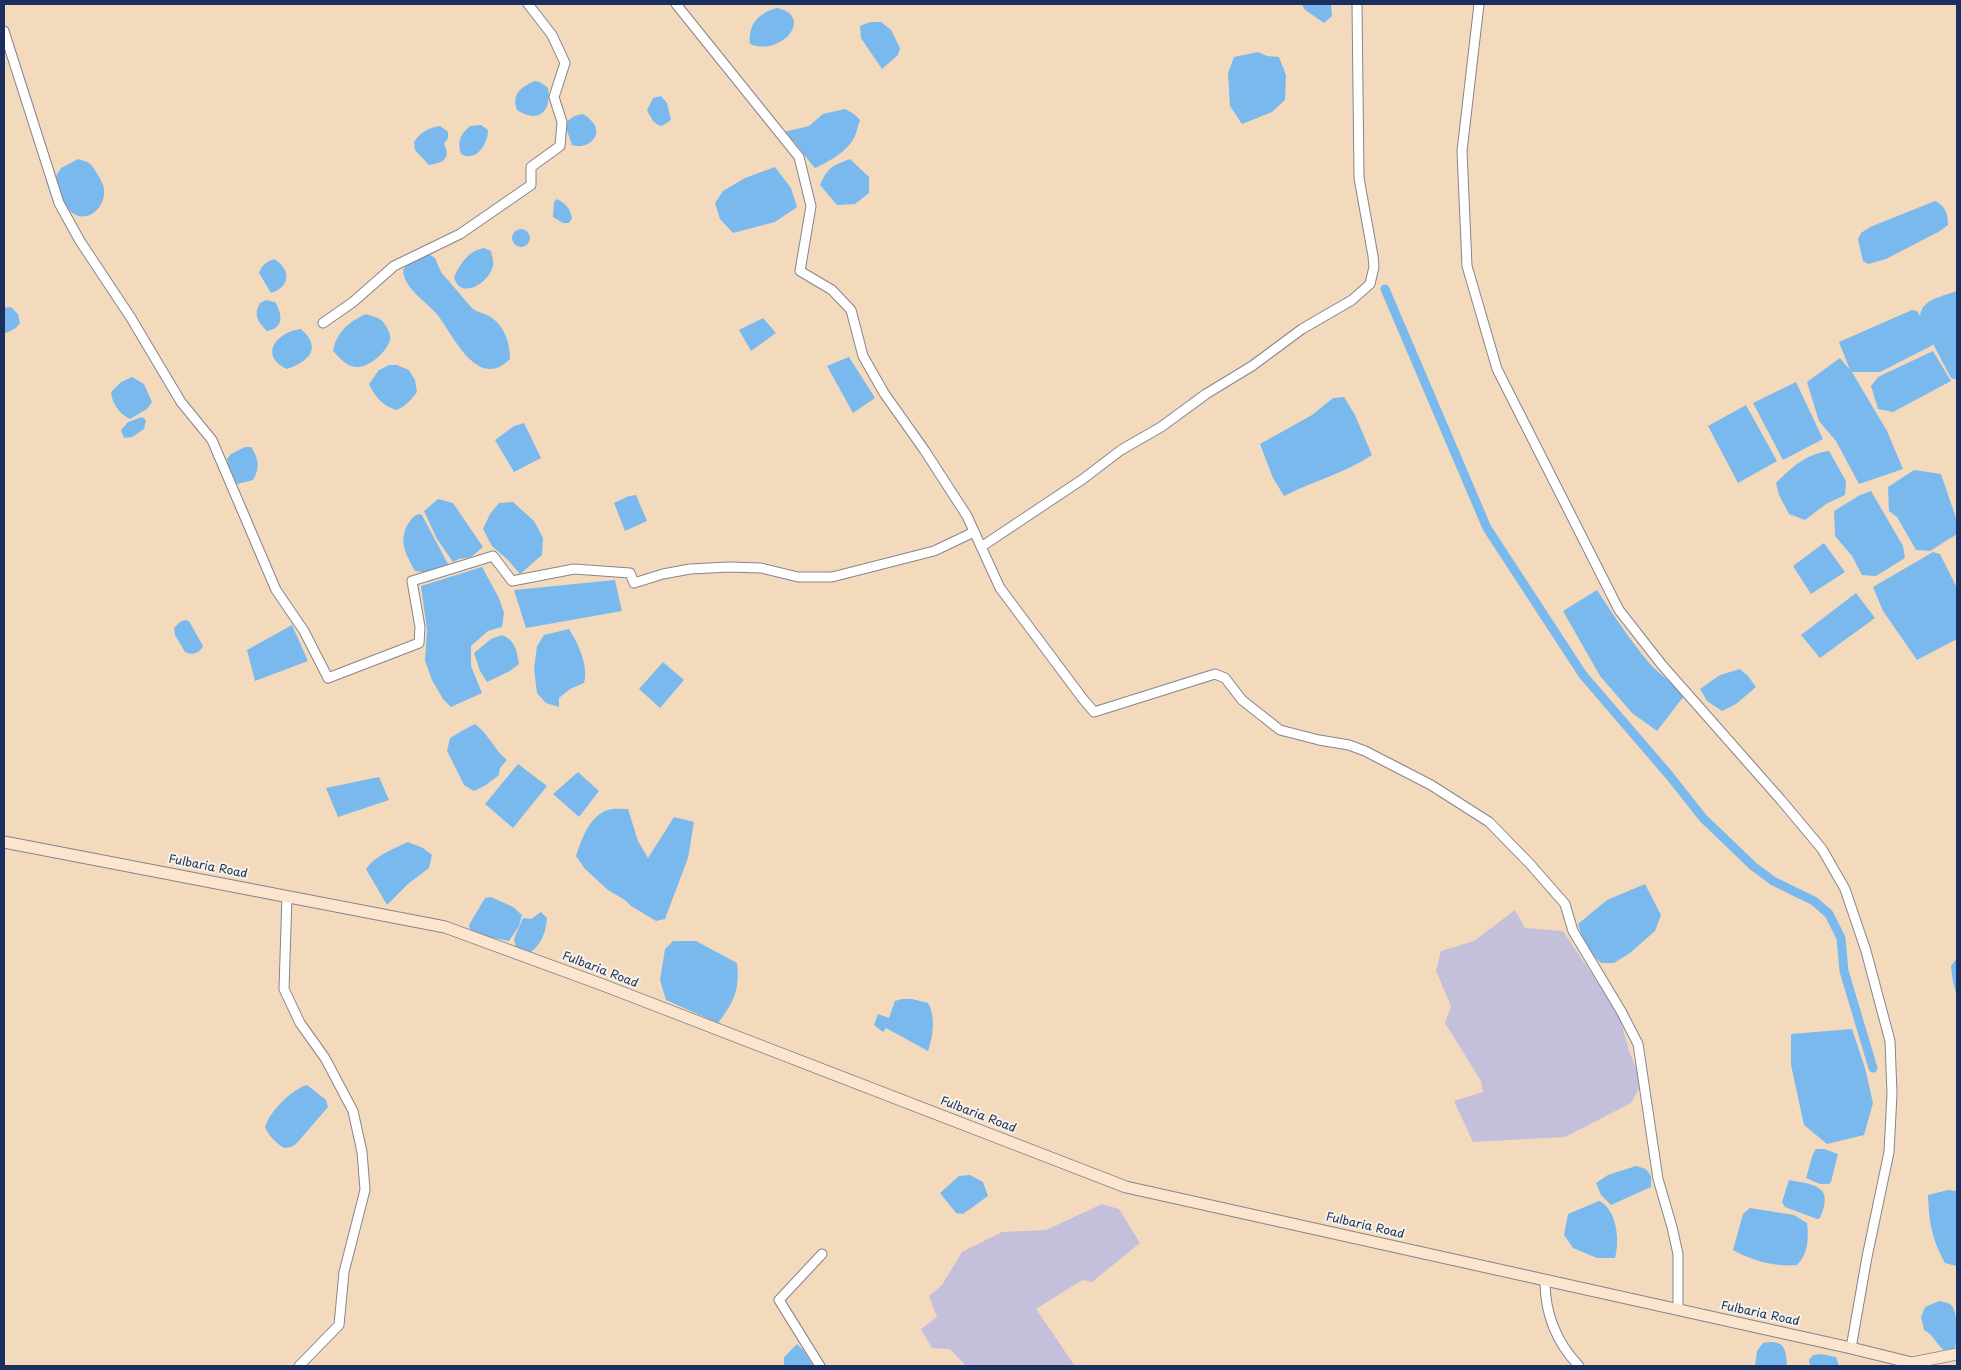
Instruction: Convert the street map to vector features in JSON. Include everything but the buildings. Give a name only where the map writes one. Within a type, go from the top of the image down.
[{"type":"main road","name":"Fulbaria Road","points":[[4,842],[445,926],[1126,1187],[1851,1348],[1909,1364],[1957,1354]]},
{"type":"street","points":[[323,323],[353,302],[394,266],[460,234],[532,185],[531,167],[560,146],[562,122],[554,97],[565,63],[552,35],[528,4]]},
{"type":"street","points":[[676,4],[799,157],[811,206],[800,271],[832,290],[851,310],[863,356],[884,393],[967,516],[1000,588],[1094,712],[1215,674],[1225,678],[1242,700],[1280,730],[1349,745],[1393,764],[1490,822],[1566,904],[1573,931],[1621,1011],[1638,1044],[1658,1178],[1678,1254],[1678,1310]]},
{"type":"street","points":[[980,547],[1083,479],[1120,450],[1161,426],[1206,394],[1252,366],[1302,329],[1352,300],[1370,284],[1374,267],[1373,256],[1359,178],[1357,4]]},
{"type":"street","points":[[1479,4],[1462,151],[1467,266],[1497,369],[1619,610],[1668,673],[1822,849],[1845,889],[1866,951],[1890,1041],[1892,1094],[1889,1152],[1867,1257],[1851,1348]]},
{"type":"street","points":[[4,31],[59,203],[80,241],[132,318],[181,402],[212,440],[276,590],[304,631],[328,678],[419,643],[420,626],[412,581],[493,556],[512,581],[574,569],[630,573],[634,583],[663,574],[690,569],[729,567],[761,568],[798,577],[832,576],[934,550],[974,532]]},
{"type":"street","points":[[287,896],[284,989],[300,1023],[325,1058],[353,1111],[362,1152],[365,1190],[344,1272],[338,1325],[299,1366]]},
{"type":"street","points":[[820,1366],[779,1300],[822,1254]]},
{"type":"street","points":[[1545,1281],[1545,1302],[1558,1339],[1569,1356],[1579,1366]]},
{"type":"shaded area","points":[[1515,910],[1525,928],[1563,931],[1619,1014],[1629,1051],[1642,1083],[1631,1103],[1565,1137],[1473,1142],[1454,1101],[1483,1092],[1481,1081],[1445,1023],[1451,1006],[1436,971],[1441,951],[1474,941]]},
{"type":"shaded area","points":[[1102,1204],[1119,1209],[1140,1243],[1092,1282],[1082,1280],[1036,1309],[1075,1366],[966,1366],[950,1349],[932,1348],[921,1329],[937,1317],[929,1296],[942,1285],[962,1252],[1002,1232],[1046,1230]]},
{"type":"water","points":[[1302,4],[1331,4],[1332,16],[1324,23],[1304,9]]},
{"type":"water","points":[[777,8],[788,12],[793,19],[794,26],[790,34],[773,45],[762,47],[750,44],[751,31],[756,21],[764,13]]},
{"type":"water","points":[[870,22],[881,22],[891,30],[900,48],[898,55],[882,69],[861,38],[860,26]]},
{"type":"water","points":[[1258,52],[1267,56],[1279,57],[1286,75],[1285,100],[1272,112],[1242,124],[1230,106],[1228,73],[1234,57]]},
{"type":"water","points":[[535,81],[548,88],[549,96],[548,104],[542,113],[537,116],[531,116],[517,110],[515,99],[522,88]]},
{"type":"water","points":[[661,96],[667,103],[671,120],[662,126],[655,123],[647,110],[653,98]]},
{"type":"water","points":[[845,109],[860,120],[855,136],[843,151],[815,168],[793,140],[784,132],[809,126],[823,114]]},
{"type":"water","points":[[583,114],[591,120],[596,133],[594,138],[585,145],[572,145],[565,125],[572,117]]},
{"type":"water","points":[[481,125],[488,130],[484,146],[477,154],[472,156],[461,154],[459,142],[464,132],[470,126]]},
{"type":"water","points":[[440,126],[448,132],[448,138],[444,144],[447,153],[445,159],[439,163],[429,165],[415,150],[414,142],[425,131]]},
{"type":"water","points":[[78,159],[91,165],[104,188],[102,202],[91,215],[80,216],[70,211],[58,185],[56,176],[61,168]]},
{"type":"water","points":[[850,159],[869,177],[869,193],[855,204],[837,205],[820,185],[831,168]]},
{"type":"water","points":[[775,167],[791,188],[797,207],[775,222],[733,233],[720,219],[715,203],[723,191],[745,178]]},
{"type":"water","points":[[557,199],[569,209],[572,218],[569,223],[563,223],[553,217],[554,202]]},
{"type":"water","points":[[1935,201],[1945,210],[1948,225],[1886,259],[1868,264],[1863,261],[1858,239],[1861,233],[1870,227]]},
{"type":"water","points":[[517,229],[525,229],[530,234],[528,245],[517,247],[512,242],[512,234]]},
{"type":"water","points":[[484,248],[491,251],[493,259],[490,272],[486,278],[474,287],[462,288],[457,284],[454,277],[462,262],[469,255]]},
{"type":"water","points":[[429,254],[435,258],[441,272],[471,307],[489,316],[499,324],[509,346],[510,359],[498,368],[486,369],[476,364],[466,355],[435,312],[415,293],[407,282],[403,270],[414,259]]},
{"type":"water","points":[[274,259],[284,268],[286,278],[282,287],[271,293],[259,273],[265,264]]},
{"type":"water","points":[[1957,291],[1957,380],[1951,378],[1932,342],[1933,345],[1880,372],[1852,372],[1887,431],[1903,469],[1859,484],[1836,441],[1819,421],[1807,382],[1840,358],[1850,370],[1839,342],[1912,310],[1917,311],[1920,316],[1921,310],[1929,302]]},
{"type":"water","points":[[266,300],[275,302],[280,315],[277,327],[267,331],[261,325],[257,315],[260,303]]},
{"type":"water","points":[[11,307],[18,314],[20,323],[16,328],[4,334],[4,308]]},
{"type":"water","points":[[366,314],[383,322],[389,332],[390,340],[385,350],[376,359],[366,365],[355,367],[343,361],[333,351],[337,338],[345,328],[354,320]]},
{"type":"water","points":[[763,318],[776,333],[751,351],[739,330]]},
{"type":"water","points":[[301,329],[311,342],[312,348],[307,358],[287,369],[278,363],[274,357],[272,351],[274,345],[278,339],[292,331]]},
{"type":"water","points":[[1933,351],[1951,381],[1893,412],[1878,409],[1871,386],[1878,377]]},
{"type":"water","points":[[849,357],[875,398],[853,413],[827,366]]},
{"type":"water","points":[[389,365],[397,365],[409,370],[415,380],[417,392],[403,407],[396,410],[380,400],[369,384],[379,370]]},
{"type":"water","points":[[132,377],[144,384],[152,402],[147,409],[130,419],[117,408],[111,392],[121,382]]},
{"type":"water","points":[[1796,382],[1823,439],[1783,460],[1753,403]]},
{"type":"water","points":[[1344,397],[1355,415],[1372,455],[1351,467],[1284,496],[1273,478],[1260,444],[1312,415],[1333,398]]},
{"type":"water","points":[[1746,405],[1777,461],[1738,483],[1708,426]]},
{"type":"water","points":[[142,417],[146,420],[144,429],[132,437],[124,438],[121,430],[128,422]]},
{"type":"water","points":[[524,423],[541,458],[514,472],[495,440],[514,426]]},
{"type":"water","points":[[245,447],[251,447],[256,455],[258,463],[257,472],[253,480],[237,484],[227,459],[231,454]]},
{"type":"water","points":[[1829,451],[1846,481],[1845,495],[1826,504],[1805,520],[1789,514],[1779,495],[1776,483],[1806,458]]},
{"type":"water","points":[[1914,470],[1941,474],[1957,521],[1957,534],[1930,551],[1916,550],[1897,517],[1889,511],[1888,487]]},
{"type":"water","points":[[1871,491],[1903,546],[1905,558],[1876,576],[1862,575],[1852,556],[1835,536],[1834,511],[1860,495]]},
{"type":"water","points":[[636,495],[647,521],[625,531],[614,503]]},
{"type":"water","points":[[438,499],[453,503],[483,547],[471,557],[453,562],[437,539],[424,511]]},
{"type":"water","points":[[513,502],[534,521],[543,538],[542,555],[520,574],[492,546],[483,529],[490,514],[499,503]]},
{"type":"water","points":[[422,515],[449,566],[430,573],[415,571],[403,542],[408,524],[414,516]]},
{"type":"water","points":[[1824,543],[1845,572],[1811,594],[1793,566]]},
{"type":"water","points":[[1933,552],[1940,554],[1957,588],[1957,639],[1917,660],[1883,611],[1873,587]]},
{"type":"water","points":[[482,567],[499,598],[504,613],[502,627],[488,631],[471,646],[471,666],[482,693],[451,707],[443,699],[432,680],[425,661],[427,630],[421,586]]},
{"type":"water","points":[[615,580],[622,611],[526,628],[514,590]]},
{"type":"water","points":[[1597,590],[1650,664],[1684,696],[1657,731],[1632,713],[1600,676],[1563,611]]},
{"type":"water","points":[[1856,593],[1875,618],[1820,658],[1801,635]]},
{"type":"water","points":[[185,620],[189,621],[203,646],[195,653],[185,652],[175,635],[174,628]]},
{"type":"water","points":[[292,625],[308,661],[255,681],[247,650]]},
{"type":"water","points":[[569,629],[582,655],[585,677],[584,683],[570,689],[559,698],[559,707],[546,703],[537,693],[534,669],[537,646],[544,635]]},
{"type":"water","points":[[502,635],[513,643],[519,664],[510,671],[487,682],[480,671],[474,653],[491,639]]},
{"type":"water","points":[[663,662],[684,680],[660,708],[639,689]]},
{"type":"water","points":[[1740,669],[1756,687],[1736,704],[1722,711],[1707,701],[1700,689],[1720,675]]},
{"type":"water","points":[[475,724],[507,760],[500,768],[499,775],[474,791],[464,785],[447,751],[450,738]]},
{"type":"water","points":[[518,764],[547,786],[513,828],[485,804]]},
{"type":"water","points":[[578,772],[599,791],[579,817],[553,794]]},
{"type":"water","points":[[379,777],[389,800],[338,817],[326,788]]},
{"type":"water","points":[[610,809],[628,809],[638,841],[648,858],[674,817],[694,822],[688,858],[665,919],[656,921],[608,890],[585,869],[576,856],[587,829],[596,817]]},
{"type":"water","points":[[408,842],[423,848],[432,855],[429,868],[408,884],[387,905],[366,869],[380,856]]},
{"type":"water","points":[[1645,884],[1661,915],[1655,931],[1630,953],[1614,963],[1601,963],[1586,945],[1578,924],[1607,900]]},
{"type":"water","points":[[491,897],[513,907],[522,915],[519,926],[509,941],[471,934],[469,925],[485,898]]},
{"type":"water","points":[[541,912],[547,918],[544,934],[539,943],[528,954],[517,952],[514,939],[523,918],[531,919]]},
{"type":"water","points":[[673,941],[696,941],[737,963],[738,981],[735,995],[718,1023],[666,1000],[660,980],[665,949]]},
{"type":"water","points":[[1957,958],[1957,996],[1951,966]]},
{"type":"water","points":[[912,999],[928,1003],[931,1008],[933,1027],[928,1051],[886,1028],[883,1032],[874,1025],[878,1014],[889,1018],[895,1001]]},
{"type":"water","points":[[1852,1029],[1865,1068],[1873,1103],[1864,1135],[1827,1144],[1804,1125],[1791,1065],[1791,1034]]},
{"type":"water","points":[[307,1085],[326,1100],[328,1107],[296,1144],[284,1148],[273,1139],[265,1127],[271,1114],[288,1096]]},
{"type":"water","points":[[1816,1149],[1824,1149],[1838,1154],[1829,1184],[1820,1184],[1806,1178]]},
{"type":"water","points":[[1636,1166],[1646,1169],[1651,1176],[1651,1187],[1611,1205],[1601,1195],[1596,1183],[1608,1175]]},
{"type":"water","points":[[970,1175],[983,1182],[988,1196],[963,1214],[956,1213],[940,1193],[959,1176]]},
{"type":"water","points":[[1789,1180],[1820,1189],[1825,1199],[1820,1218],[1817,1219],[1785,1207],[1782,1202]]},
{"type":"water","points":[[1948,1190],[1957,1191],[1956,1266],[1945,1263],[1934,1238],[1929,1214],[1928,1195]]},
{"type":"water","points":[[1599,1201],[1610,1211],[1616,1226],[1617,1243],[1615,1258],[1597,1258],[1573,1248],[1564,1235],[1568,1214]]},
{"type":"water","points":[[1750,1208],[1794,1215],[1807,1223],[1807,1246],[1801,1261],[1797,1265],[1780,1265],[1764,1262],[1733,1250],[1743,1214]]},
{"type":"water","points":[[1939,1301],[1950,1304],[1955,1314],[1957,1334],[1954,1349],[1944,1350],[1924,1330],[1921,1317],[1925,1307]]},
{"type":"water","points":[[1775,1342],[1780,1344],[1785,1350],[1787,1366],[1755,1366],[1757,1351],[1763,1343]]},
{"type":"water","points":[[797,1344],[804,1351],[813,1366],[784,1366],[784,1357]]},
{"type":"water","points":[[1821,1354],[1836,1357],[1839,1366],[1810,1366],[1809,1360],[1813,1355]]},
{"type":"waterway","points":[[1385,289],[1487,528],[1583,675],[1669,775],[1703,818],[1753,866],[1773,881],[1814,901],[1829,914],[1841,938],[1844,971],[1873,1068]]}]
